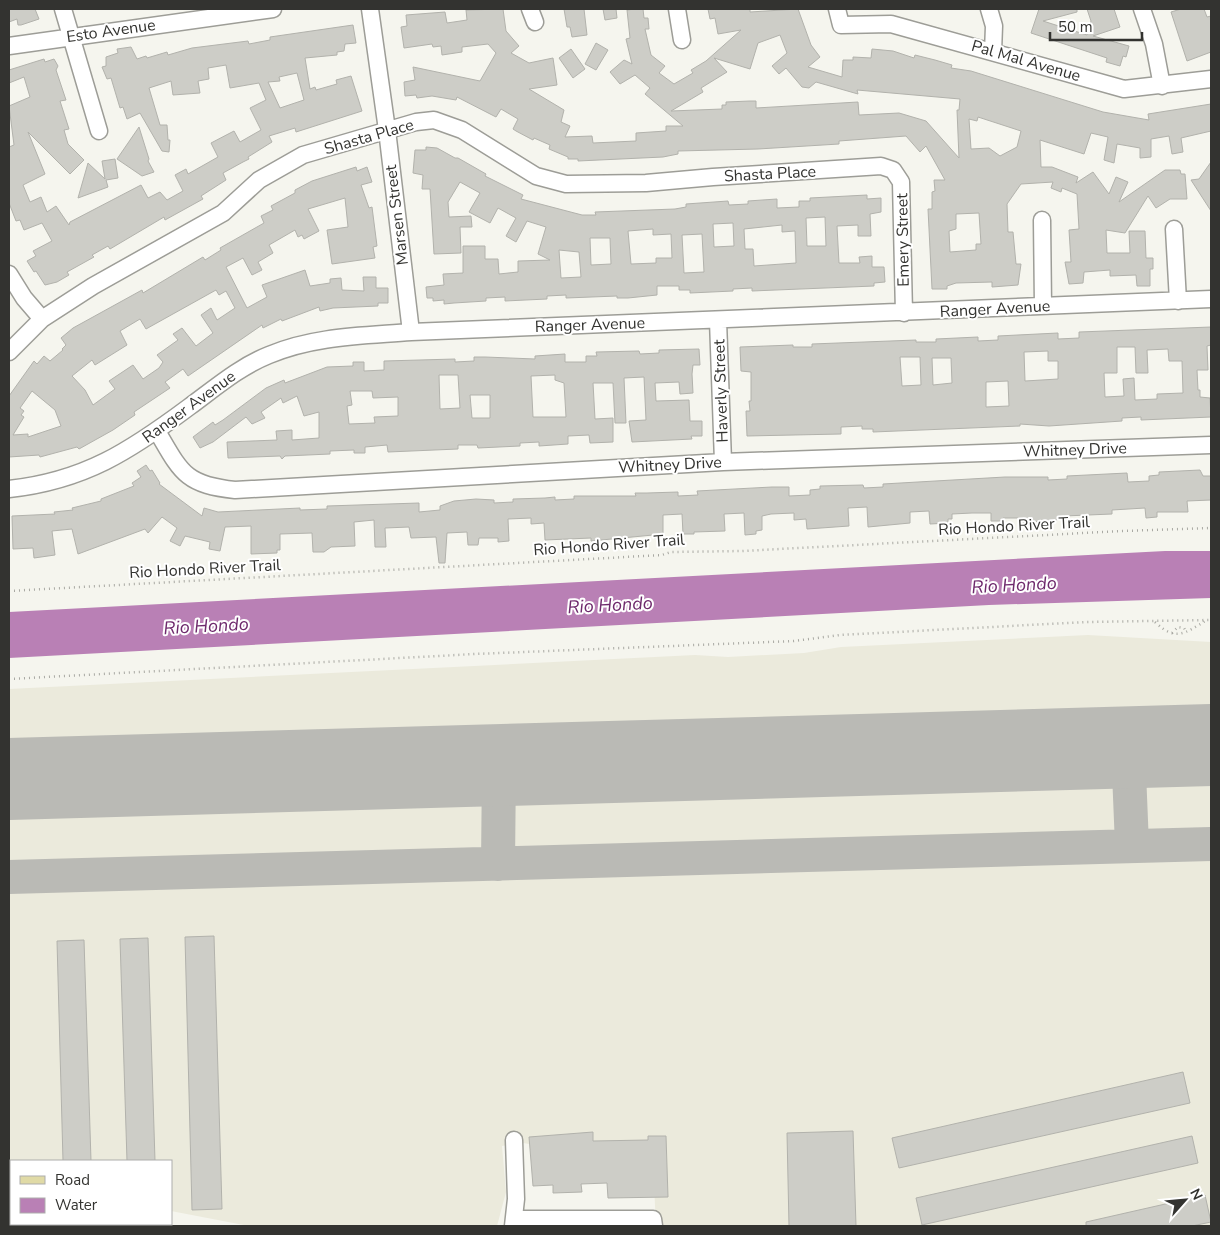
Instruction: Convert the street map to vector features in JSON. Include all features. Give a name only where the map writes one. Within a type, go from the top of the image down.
[{"type":"street","points":[[63,9],[99,130]]},
{"type":"street","name":"Esto Avenue","points":[[9,46],[219,13],[273,9]]},
{"type":"street","name":"Marsen Street","points":[[370,9],[387,130],[411,332]]},
{"type":"street","points":[[677,9],[682,40]]},
{"type":"street","points":[[989,9],[994,26],[993,52]]},
{"type":"street","points":[[1142,9],[1154,44],[1162,86]]},
{"type":"street","name":"Pal Mal Avenue","points":[[839,17],[891,24],[1124,89],[1211,79]]},
{"type":"street","name":"Shasta Place","points":[[9,352],[42,319],[93,286],[223,213],[259,180],[303,156],[387,130],[434,120],[462,130],[536,176],[566,184],[646,183],[881,166],[893,170]]},
{"type":"street","name":"Emery Street","points":[[893,170],[901,182],[904,313]]},
{"type":"street","points":[[1042,220],[1042,306]]},
{"type":"street","points":[[1174,229],[1178,300]]},
{"type":"street","points":[[9,274],[24,298],[42,319]]},
{"type":"street","name":"Ranger Avenue","points":[[9,490],[39,486],[76,476],[114,458],[158,431],[239,370],[268,355],[328,338],[411,332],[1211,299]]},
{"type":"street","name":"Haverly Street","points":[[718,320],[723,462]]},
{"type":"street","name":"Whitney Drive","points":[[158,431],[179,466],[192,481],[210,488],[235,490],[723,462],[1211,445]]},
{"type":"street","points":[[514,1140],[516,1199],[514,1222],[625,1223],[653,1219],[654,1226]]},
{"type":"path","name":"Rio Hondo River Trail","points":[[9,591],[662,555],[680,552],[742,551],[1122,530],[1211,528]]},
{"type":"path","points":[[1154,620],[1172,633],[1182,635],[1210,620]]},
{"type":"path","points":[[9,678],[492,653],[727,642],[756,643],[840,635],[1154,620],[1210,620]]},
{"type":"path","points":[[1172,633],[1178,627],[1184,628],[1186,632]]},
{"type":"shaded area","points":[[1088,635],[1211,642],[1211,1226],[656,1226],[653,1164],[523,1143],[502,1146],[506,1192],[497,1226],[249,1226],[172,1211],[172,1160],[10,1160],[9,1164],[9,689],[695,655],[728,657],[804,653],[841,647]]},
{"type":"water","name":"Rio Hondo","points":[[1165,551],[1211,551],[1211,598],[989,605],[9,658],[9,612]]},
{"type":"building","points":[[9,9],[35,9],[39,19],[21,25],[18,25],[17,19],[9,22]]},
{"type":"building","points":[[503,9],[506,31],[519,46],[511,53],[529,63],[553,58],[557,85],[529,89],[564,110],[561,122],[570,126],[565,137],[592,136],[593,143],[636,141],[636,133],[666,131],[666,126],[683,126],[645,94],[650,88],[635,75],[620,84],[610,72],[624,60],[632,64],[626,39],[630,38],[627,10],[635,9],[643,9],[644,18],[648,18],[649,29],[645,29],[651,55],[665,66],[659,73],[674,84],[693,73],[691,70],[706,61],[741,30],[718,34],[715,18],[710,19],[708,9],[750,9],[750,12],[798,9],[811,45],[820,57],[808,67],[842,77],[843,60],[853,60],[853,57],[871,58],[872,49],[893,51],[914,58],[915,55],[935,60],[952,65],[951,68],[971,71],[1103,112],[1149,120],[1148,114],[1211,104],[1211,131],[1181,138],[1183,152],[1172,154],[1169,136],[1151,139],[1151,157],[1140,158],[1140,148],[1117,144],[1114,163],[1104,160],[1108,137],[1091,133],[1084,154],[1040,140],[1041,167],[1052,167],[1078,177],[1076,183],[1093,172],[1109,194],[1116,177],[1128,182],[1119,202],[1165,170],[1180,170],[1181,174],[1185,174],[1187,199],[1170,199],[1156,208],[1148,196],[1125,233],[1106,230],[1107,253],[1130,253],[1129,231],[1145,231],[1146,258],[1153,258],[1153,269],[1150,269],[1150,286],[1137,286],[1136,275],[1110,276],[1110,270],[1084,272],[1083,283],[1069,284],[1065,262],[1071,262],[1069,230],[1079,229],[1077,194],[1062,188],[1061,192],[1051,188],[1053,182],[1021,184],[1007,204],[1008,232],[1013,232],[1016,264],[1021,264],[1018,285],[992,287],[992,282],[956,283],[947,286],[947,289],[932,289],[928,209],[932,209],[932,192],[935,191],[934,180],[945,180],[926,146],[920,152],[906,136],[839,141],[839,144],[678,151],[678,154],[663,157],[578,161],[578,159],[568,159],[568,157],[549,149],[550,145],[534,138],[533,140],[513,129],[518,119],[501,109],[496,117],[457,97],[456,100],[432,96],[417,98],[416,95],[405,96],[404,82],[415,80],[413,67],[480,81],[496,53],[488,44],[462,47],[462,52],[442,55],[441,46],[433,47],[432,44],[404,48],[401,27],[407,26],[406,15],[445,12],[447,23],[467,20],[466,10]],"holes":[[[780,35],[787,53],[772,66],[779,74],[786,68],[802,87],[809,88],[816,82],[858,94],[857,90],[960,99],[959,110],[957,110],[959,158],[926,121],[899,113],[859,115],[858,102],[756,108],[756,101],[726,102],[726,105],[722,105],[722,109],[671,111],[703,92],[701,88],[727,72],[714,58],[750,69],[758,43]],[[978,117],[1021,131],[1017,147],[1000,156],[989,148],[971,149],[969,119],[977,121]],[[979,213],[981,244],[976,244],[976,250],[950,252],[949,231],[956,229],[956,214]]]},
{"type":"building","points":[[564,9],[584,9],[587,35],[572,37],[570,27],[567,27]]},
{"type":"building","points":[[603,9],[616,9],[617,18],[605,20]]},
{"type":"building","points":[[1039,9],[1077,9],[1077,12],[1043,21],[1087,35],[1091,21],[1087,9],[1114,9],[1120,27],[1093,36],[1129,46],[1126,57],[1123,56],[1120,66],[1106,62],[1107,58],[1031,33]]},
{"type":"building","points":[[1181,9],[1204,9],[1207,17],[1211,16],[1211,52],[1187,61],[1171,12]]},
{"type":"building","points":[[353,25],[356,43],[345,44],[344,51],[337,52],[337,55],[305,58],[310,89],[315,87],[316,90],[337,84],[336,80],[351,76],[362,111],[296,132],[295,128],[269,136],[272,142],[248,157],[249,159],[223,173],[226,180],[201,196],[203,199],[165,220],[164,217],[110,249],[108,246],[92,255],[94,257],[67,272],[69,275],[57,282],[45,285],[27,261],[36,256],[33,251],[52,241],[42,223],[24,230],[20,220],[16,221],[9,203],[9,147],[14,145],[9,106],[30,97],[24,77],[9,83],[9,70],[44,59],[45,62],[54,59],[58,66],[56,70],[66,100],[60,101],[69,129],[64,130],[68,144],[84,160],[70,174],[28,132],[45,174],[23,185],[30,202],[41,197],[47,212],[56,206],[69,225],[70,222],[141,185],[148,198],[160,192],[167,200],[183,191],[175,175],[186,169],[188,174],[218,157],[211,143],[234,131],[240,142],[261,130],[250,108],[266,100],[259,83],[230,88],[226,65],[208,68],[209,79],[198,81],[200,93],[173,95],[171,81],[149,88],[160,125],[167,125],[168,140],[170,140],[169,152],[162,151],[140,113],[127,119],[123,107],[120,108],[111,78],[107,79],[102,67],[106,66],[106,57],[118,53],[117,49],[131,47],[137,59],[167,52],[168,55],[192,48],[248,41],[249,44],[270,40],[270,37]],"holes":[[[297,73],[304,100],[280,108],[268,82],[280,81],[279,77]]]},
{"type":"building","points":[[596,43],[608,50],[596,70],[585,64]]},
{"type":"building","points":[[571,49],[585,69],[573,78],[559,58]]},
{"type":"building","points":[[139,127],[148,161],[154,172],[142,176],[117,159]]},
{"type":"building","points":[[426,147],[437,148],[458,158],[486,174],[485,176],[523,195],[521,199],[582,215],[596,215],[595,212],[675,209],[686,207],[686,204],[728,201],[729,205],[748,204],[748,201],[777,199],[777,208],[799,207],[799,201],[810,201],[810,198],[867,195],[867,199],[881,198],[881,212],[870,214],[871,236],[858,236],[858,225],[837,226],[839,263],[860,263],[859,257],[872,256],[872,267],[884,267],[885,282],[874,283],[874,286],[752,291],[752,288],[690,293],[690,290],[679,290],[679,286],[657,286],[657,295],[628,298],[617,298],[617,296],[566,298],[566,295],[547,296],[547,299],[505,301],[505,297],[486,298],[486,301],[444,304],[444,300],[433,301],[433,298],[427,298],[426,287],[444,285],[443,274],[463,273],[463,246],[485,246],[485,259],[498,259],[499,274],[518,272],[518,261],[550,260],[538,254],[546,227],[527,221],[516,242],[506,236],[516,218],[498,208],[490,223],[469,212],[480,193],[460,182],[448,202],[449,217],[471,216],[472,227],[460,227],[461,253],[434,254],[430,189],[422,189],[423,175],[413,173],[415,150],[426,150]],"holes":[[[825,217],[826,246],[807,246],[806,218]],[[733,223],[734,246],[714,247],[713,224]],[[782,225],[782,232],[795,231],[796,263],[754,266],[753,249],[745,249],[744,229]],[[653,229],[653,235],[671,234],[672,258],[656,258],[656,263],[631,264],[628,231]],[[702,234],[704,272],[684,273],[682,235]],[[590,238],[610,238],[611,264],[591,265]],[[559,250],[579,252],[581,277],[561,278]]]},
{"type":"building","points":[[115,159],[118,178],[106,180],[108,187],[78,198],[88,163],[105,179],[102,161]]},
{"type":"building","points":[[1211,162],[1211,211],[1191,180],[1199,179]]},
{"type":"building","points":[[356,167],[357,171],[367,167],[372,182],[361,185],[369,208],[372,207],[377,246],[373,247],[375,258],[332,264],[327,230],[348,227],[345,198],[308,209],[319,231],[304,239],[302,235],[298,237],[295,230],[269,245],[273,253],[258,262],[262,270],[252,275],[243,258],[226,267],[247,308],[267,297],[262,285],[305,270],[310,286],[330,283],[330,279],[341,278],[342,290],[364,291],[363,277],[376,277],[376,288],[388,288],[388,303],[378,303],[378,306],[333,308],[320,311],[319,307],[282,321],[281,319],[263,328],[262,325],[188,376],[183,369],[165,382],[170,388],[134,412],[135,415],[79,449],[77,447],[40,457],[39,455],[9,457],[9,396],[34,361],[37,364],[44,356],[50,361],[63,350],[66,345],[61,338],[73,328],[142,290],[143,293],[203,257],[205,260],[221,250],[220,248],[264,223],[261,216],[273,210],[271,206],[312,181]],"holes":[[[216,290],[219,295],[226,291],[235,308],[217,320],[211,308],[201,315],[213,333],[196,346],[182,328],[173,334],[178,340],[157,355],[163,362],[159,368],[143,379],[133,365],[109,381],[115,389],[93,405],[85,390],[72,376],[92,360],[95,365],[127,345],[120,331],[140,319],[146,329]],[[32,391],[55,410],[61,426],[28,437],[28,434],[13,435],[24,417],[21,415],[24,411],[20,408]]]},
{"type":"building","points":[[1211,327],[1211,345],[1207,346],[1208,370],[1197,370],[1200,397],[1210,398],[1211,417],[1141,420],[1141,417],[1122,418],[1122,421],[1049,426],[1020,424],[1020,426],[873,432],[873,429],[862,429],[862,426],[841,427],[841,434],[747,436],[746,411],[750,411],[751,372],[741,371],[740,347],[793,345],[793,347],[812,347],[812,344],[916,340],[916,342],[936,342],[936,339],[978,337],[978,341],[998,340],[998,336],[1058,333],[1058,339],[1079,338],[1079,332]],"holes":[[[1117,347],[1135,347],[1136,373],[1148,373],[1147,350],[1168,349],[1169,361],[1182,361],[1183,393],[1157,394],[1157,399],[1135,400],[1134,378],[1123,379],[1124,396],[1105,397],[1104,373],[1117,373]],[[1048,351],[1048,361],[1058,361],[1058,379],[1025,381],[1024,352]],[[900,357],[920,357],[921,385],[902,386]],[[932,358],[951,358],[952,383],[933,385]],[[1008,381],[1009,406],[986,407],[986,382]]]},
{"type":"building","points":[[699,349],[700,365],[693,365],[693,393],[680,394],[679,382],[655,383],[656,401],[689,400],[690,421],[702,421],[702,436],[691,436],[692,439],[632,442],[629,421],[646,420],[644,377],[624,378],[626,423],[615,423],[613,383],[593,383],[595,419],[613,418],[613,442],[590,443],[589,435],[568,436],[568,444],[539,446],[539,442],[520,443],[520,446],[478,448],[477,445],[458,445],[458,449],[388,452],[387,445],[365,447],[365,453],[354,453],[354,450],[330,451],[330,454],[285,456],[282,459],[280,456],[228,458],[227,442],[277,440],[276,431],[292,430],[292,440],[319,438],[319,412],[304,416],[297,396],[283,403],[281,398],[261,412],[265,418],[252,424],[246,417],[213,442],[200,448],[193,437],[213,422],[215,425],[223,420],[266,388],[284,380],[285,383],[327,367],[353,366],[353,362],[364,362],[364,371],[384,370],[384,361],[455,359],[455,362],[474,361],[474,357],[535,359],[535,356],[565,354],[565,362],[586,362],[586,356],[597,356],[596,352],[639,351],[640,354],[659,353],[659,350]],"holes":[[[439,375],[458,375],[460,408],[440,409]],[[555,375],[555,380],[564,383],[566,417],[533,417],[531,376]],[[350,391],[372,391],[373,398],[398,397],[398,416],[374,417],[375,423],[349,424],[347,406],[352,405]],[[470,395],[490,395],[490,418],[472,418]]]},
{"type":"building","points":[[146,465],[150,471],[152,470],[159,484],[202,516],[204,508],[218,512],[300,508],[300,510],[327,509],[327,506],[419,503],[419,512],[440,510],[440,506],[454,501],[476,499],[494,500],[494,503],[513,502],[513,499],[555,497],[555,500],[574,499],[574,496],[636,496],[635,493],[678,492],[678,496],[698,495],[697,491],[772,487],[789,487],[789,496],[810,495],[810,490],[820,489],[820,486],[863,485],[864,488],[883,487],[883,484],[1005,477],[1048,477],[1048,480],[1067,479],[1067,476],[1127,473],[1128,482],[1149,481],[1149,476],[1159,475],[1159,472],[1200,470],[1203,476],[1211,476],[1211,500],[1187,501],[1188,512],[1157,512],[1157,517],[1146,518],[1145,508],[1112,510],[1112,514],[1064,516],[1064,519],[1023,523],[1023,518],[1003,518],[1003,521],[991,521],[991,513],[952,514],[952,519],[948,519],[948,523],[930,524],[929,511],[910,512],[910,523],[868,527],[867,507],[848,508],[849,526],[807,529],[806,519],[794,520],[794,513],[771,514],[762,516],[762,530],[756,531],[756,534],[745,535],[744,513],[724,514],[725,531],[694,532],[694,534],[683,534],[682,514],[663,515],[663,537],[654,538],[653,535],[591,541],[591,538],[545,540],[544,523],[531,524],[531,518],[508,519],[509,541],[498,542],[498,538],[479,538],[478,545],[468,545],[467,532],[447,533],[445,563],[439,563],[436,537],[411,538],[409,527],[385,528],[386,547],[375,547],[374,520],[354,522],[355,546],[331,547],[324,552],[313,552],[312,533],[280,534],[280,550],[277,550],[277,553],[251,554],[251,526],[225,527],[220,551],[209,549],[210,542],[185,536],[180,546],[170,541],[177,528],[162,517],[148,533],[145,529],[78,554],[72,529],[52,531],[55,555],[34,558],[33,548],[13,549],[12,516],[55,514],[54,512],[73,510],[72,508],[101,501],[101,499],[134,486],[132,483],[141,477],[137,471]]},
{"type":"building","points":[[214,936],[222,1209],[192,1210],[185,937]]},
{"type":"building","points":[[148,938],[155,1160],[127,1160],[120,939]]},
{"type":"building","points":[[84,940],[91,1160],[63,1160],[57,941]]},
{"type":"building","points":[[1183,1072],[1190,1103],[899,1168],[892,1138]]},
{"type":"building","points":[[853,1131],[856,1226],[789,1226],[787,1133]]},
{"type":"building","points":[[593,1132],[593,1141],[648,1140],[648,1136],[666,1136],[668,1197],[608,1198],[607,1183],[581,1184],[582,1192],[553,1193],[553,1185],[533,1186],[529,1137]]},
{"type":"building","points":[[1192,1136],[1198,1163],[922,1225],[916,1198]]},
{"type":"building","points":[[1205,1195],[1211,1222],[1192,1226],[1086,1226],[1086,1222]]},
{"type":"taxiway","points":[[1128,748],[1132,845]]},
{"type":"taxiway","points":[[498,864],[499,765]]},
{"type":"taxiway","points":[[9,877],[1211,844]]},
{"type":"runway","points":[[9,779],[1211,745]]}]
